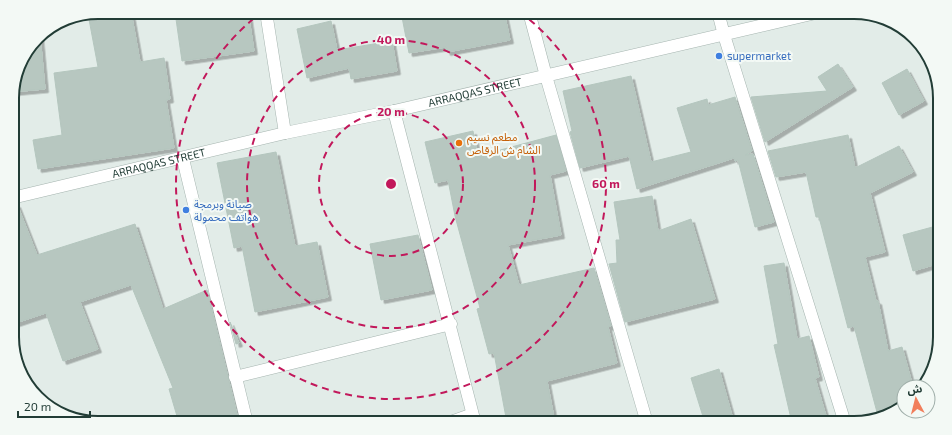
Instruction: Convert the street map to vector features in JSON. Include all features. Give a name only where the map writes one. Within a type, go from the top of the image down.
[{"type":"street","points":[[267,19],[285,133]]},
{"type":"street","points":[[531,19],[645,416]]},
{"type":"street","points":[[720,19],[843,416]]},
{"type":"street","name":"ARRAQQAS STREET","points":[[19,196],[183,159],[285,133],[394,111],[791,19]]},
{"type":"street","points":[[394,111],[451,324],[474,416]]},
{"type":"street","points":[[183,159],[244,416]]},
{"type":"street","points":[[235,377],[451,324]]},
{"type":"building","points":[[132,19],[140,62],[164,58],[170,99],[166,100],[174,148],[38,169],[33,140],[62,135],[54,73],[98,67],[89,20]]},
{"type":"building","points":[[176,19],[249,19],[254,51],[182,61]]},
{"type":"building","points":[[402,19],[506,19],[510,40],[447,52],[446,47],[409,53]]},
{"type":"building","points":[[331,21],[337,50],[392,41],[397,71],[351,79],[349,68],[307,78],[297,29]]},
{"type":"building","points":[[41,44],[45,89],[19,91],[27,63],[32,54]]},
{"type":"building","points":[[838,64],[853,87],[765,142],[751,97],[827,91],[818,77]]},
{"type":"building","points":[[907,69],[924,101],[899,115],[882,83]]},
{"type":"building","points":[[631,76],[651,162],[691,152],[677,108],[707,99],[708,105],[735,97],[752,151],[745,155],[753,154],[774,222],[755,227],[738,160],[735,161],[734,158],[637,189],[629,156],[580,168],[570,132],[572,131],[563,91]]},
{"type":"building","points":[[473,131],[478,156],[556,135],[566,171],[550,175],[561,235],[508,245],[519,285],[594,268],[611,326],[608,327],[617,363],[547,381],[554,416],[506,416],[494,353],[489,354],[477,309],[480,308],[455,216],[448,180],[435,183],[425,142]]},
{"type":"building","points":[[848,135],[855,168],[899,146],[913,172],[870,193],[885,252],[865,257],[876,301],[878,301],[888,351],[902,347],[911,379],[896,379],[896,403],[889,408],[877,412],[854,326],[848,328],[819,217],[816,217],[806,172],[776,177],[768,151]]},
{"type":"building","points":[[276,152],[295,246],[317,242],[328,297],[255,312],[242,246],[234,248],[217,163]]},
{"type":"building","points":[[652,196],[658,231],[691,219],[715,299],[625,322],[609,264],[617,263],[616,240],[620,240],[614,202]]},
{"type":"building","points":[[19,209],[37,255],[135,224],[163,309],[207,290],[237,416],[177,416],[169,389],[173,388],[131,285],[80,302],[98,349],[63,361],[46,313],[19,322]]},
{"type":"building","points":[[933,227],[933,265],[913,271],[903,235]]},
{"type":"building","points":[[418,235],[432,290],[381,300],[370,244]]},
{"type":"building","points":[[784,263],[797,339],[809,336],[819,377],[815,378],[826,416],[790,416],[774,345],[778,344],[764,266]]},
{"type":"building","points":[[230,322],[239,343],[236,344]]},
{"type":"building","points":[[719,369],[732,416],[703,416],[691,378]]},
{"type":"place","name":"supermarket","points":[[719,56]]},
{"type":"place","name":"مطعم نسيم الشام ش الرقاص","points":[[459,143]]},
{"type":"place","name":"صيانة وبرمجة هواتف محمولة","points":[[186,210]]}]
